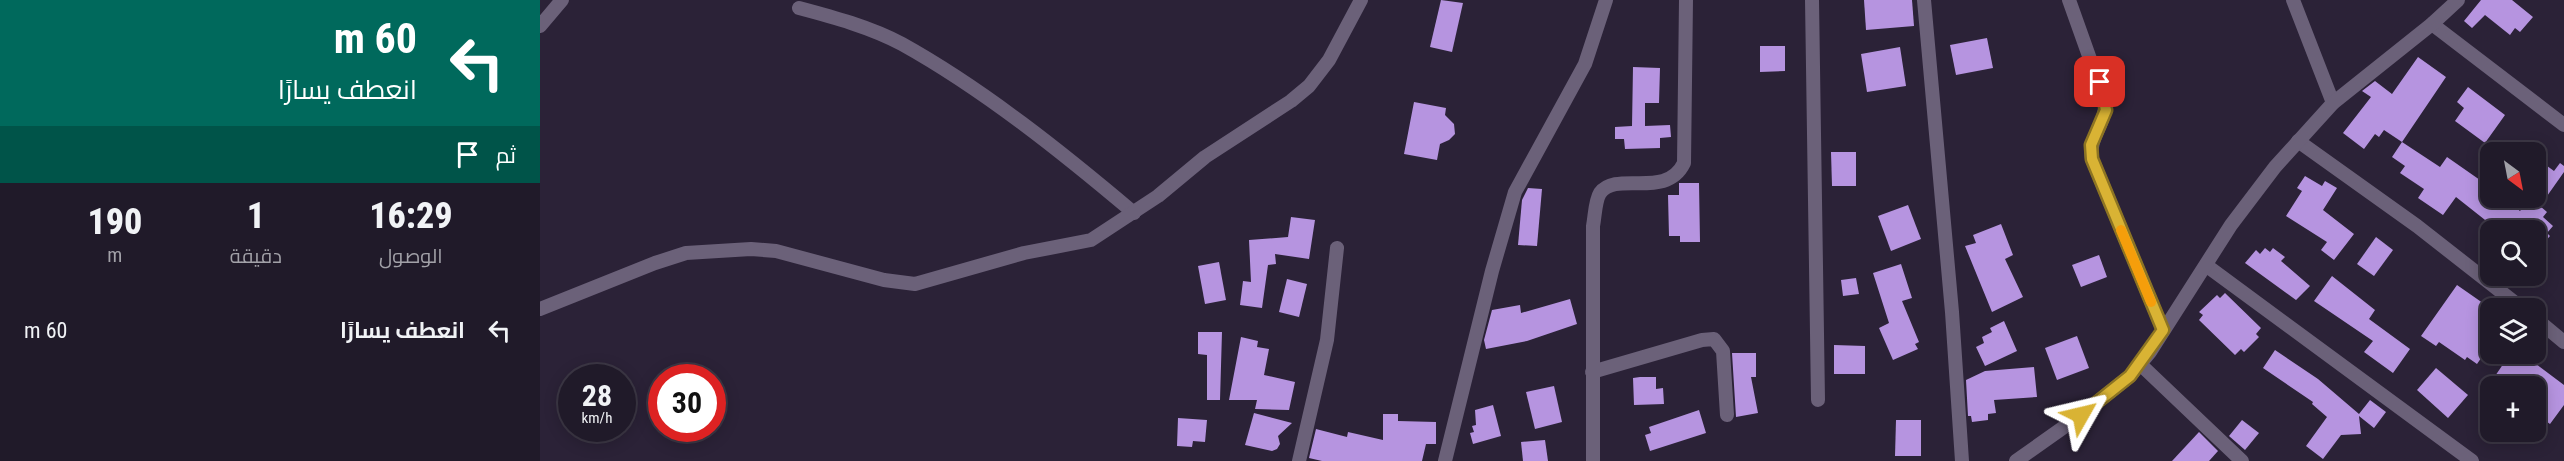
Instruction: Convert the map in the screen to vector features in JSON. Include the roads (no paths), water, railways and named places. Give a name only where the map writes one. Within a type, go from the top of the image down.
[{"type":"street","points":[[540,26],[562,0]]},
{"type":"street","points":[[540,309],[686,253],[721,250],[776,251],[900,284],[928,282],[1024,253],[1091,240],[1134,213],[1205,157],[1262,122],[1309,86],[1329,60],[1361,0]]},
{"type":"street","points":[[1445,461],[1492,271],[1515,192],[1585,64],[1606,0]]},
{"type":"street","points":[[1593,461],[1593,226],[1599,196],[1601,192],[1614,186],[1666,181],[1680,171],[1684,162],[1686,0]]},
{"type":"street","points":[[1812,0],[1818,400]]},
{"type":"street","points":[[1924,0],[1952,312],[1962,461]]},
{"type":"street","points":[[2069,0],[2105,101],[2104,118],[2091,145],[2092,159],[2163,330]]},
{"type":"street","points":[[2293,0],[2333,103]]},
{"type":"street","points":[[2016,461],[2033,457],[2113,391],[2140,364],[2246,205],[2298,141],[2333,103],[2432,24],[2458,0]]},
{"type":"street","points":[[799,8],[832,17],[901,44],[990,101],[1060,151],[1134,213]]},
{"type":"street","points":[[2432,24],[2564,125]]},
{"type":"street","points":[[2298,141],[2417,226],[2509,298]]},
{"type":"street","points":[[1299,461],[1327,340],[1337,248]]},
{"type":"street","points":[[2207,266],[2472,461]]},
{"type":"street","points":[[2546,327],[2564,342]]},
{"type":"street","points":[[1592,372],[1702,340],[1713,339],[1723,351],[1727,415]]},
{"type":"street","points":[[2140,364],[2242,461]]}]
